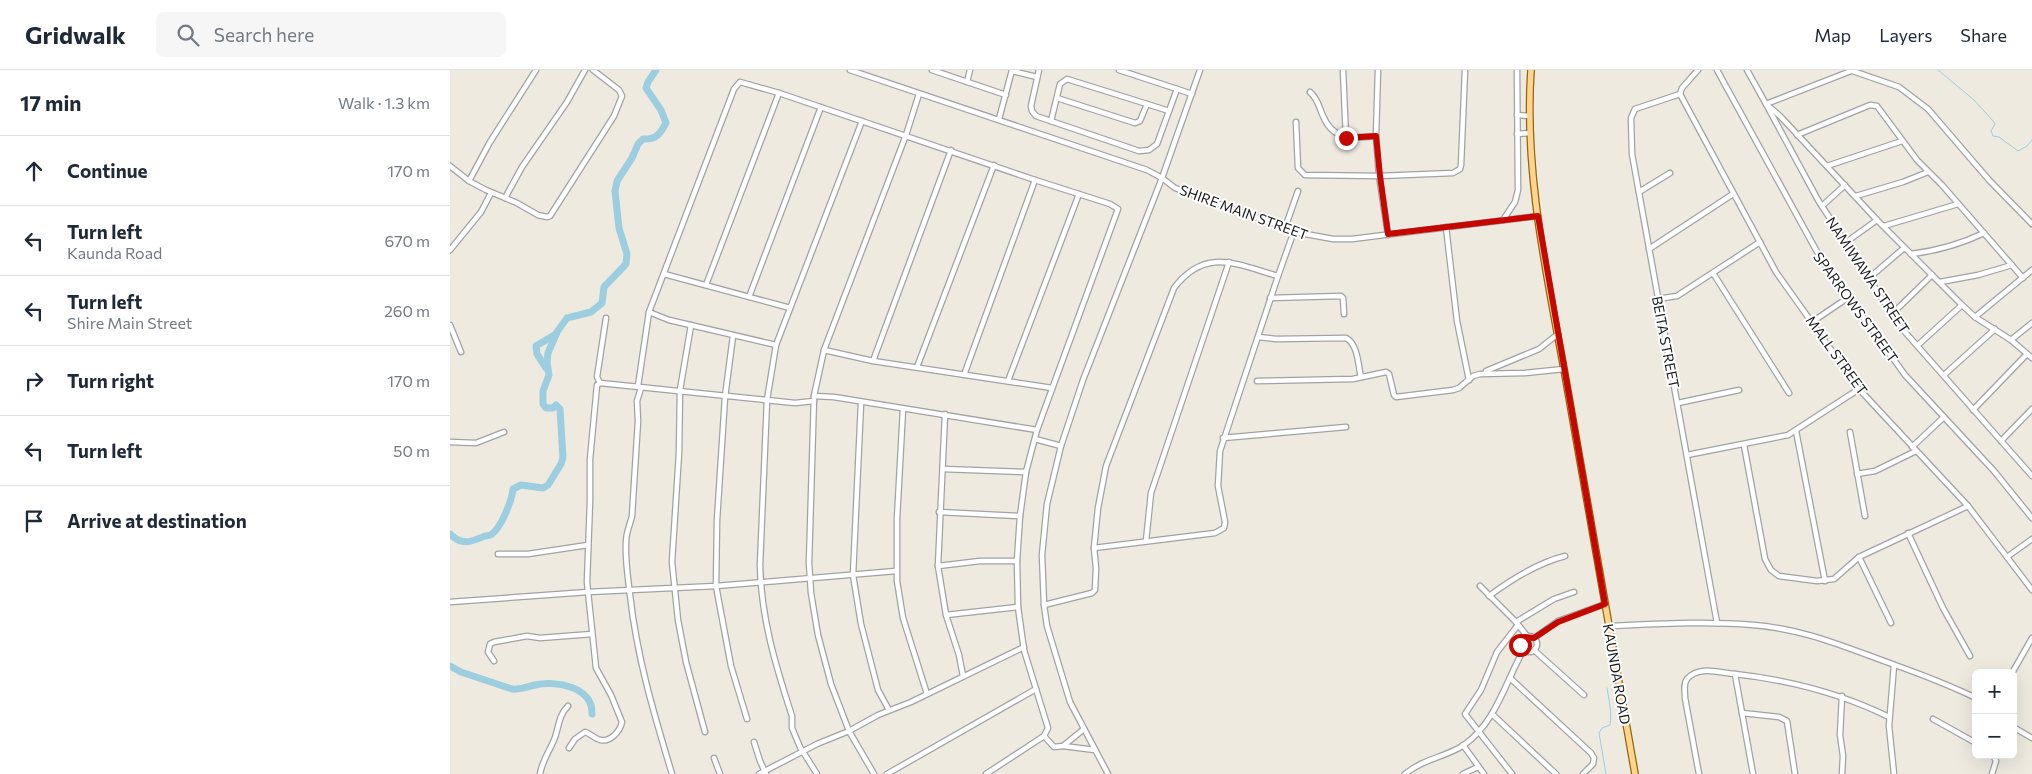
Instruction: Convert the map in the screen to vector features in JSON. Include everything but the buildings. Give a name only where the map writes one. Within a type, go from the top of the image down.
[{"type":"main road","name":"KAUNDA ROAD","points":[[1531,70],[1529,133],[1538,216],[1635,774]]},
{"type":"street","points":[[469,181],[490,142],[536,70]]},
{"type":"street","points":[[505,198],[522,166],[567,102],[585,70]]},
{"type":"street","points":[[450,166],[469,181],[491,193],[538,215],[547,217],[552,214],[614,116],[622,96],[620,90],[593,70]]},
{"type":"street","name":"SHIRE MAIN STREET","points":[[850,70],[1147,170],[1175,188],[1285,228],[1316,237],[1352,239],[1538,216]]},
{"type":"street","points":[[932,70],[1006,95]]},
{"type":"street","points":[[968,82],[970,70]]},
{"type":"street","points":[[999,120],[1012,70],[1038,77]]},
{"type":"street","points":[[1039,70],[1032,111],[1036,116],[1144,151],[1157,144],[1177,89]]},
{"type":"street","points":[[1119,70],[1192,94]]},
{"type":"street","points":[[1106,773],[1068,698],[1049,634],[1044,606],[1042,545],[1049,493],[1061,446],[1083,380],[1162,178],[1200,70]]},
{"type":"street","points":[[1343,70],[1346,138]]},
{"type":"street","points":[[1378,70],[1376,136],[1388,234]]},
{"type":"street","points":[[1296,122],[1297,159],[1301,172],[1313,176],[1453,173],[1460,169],[1461,165],[1466,70]]},
{"type":"street","points":[[1503,220],[1515,202],[1518,190],[1517,70]]},
{"type":"street","points":[[1680,94],[1682,88],[1698,70]]},
{"type":"street","name":"SPARROWS STREET","points":[[1717,70],[1816,251],[1905,375],[1994,471],[2032,518]]},
{"type":"street","name":"NAMIWAWA STREET","points":[[1747,70],[1822,206],[1892,314],[2032,476]]},
{"type":"street","points":[[2032,224],[1989,180],[1937,118],[1899,87],[1850,71],[1766,104],[1904,248],[1974,317],[1995,328],[2032,358]]},
{"type":"street","points":[[1051,121],[1060,84],[1064,80],[1069,79],[1169,111]]},
{"type":"street","points":[[672,774],[645,685],[629,591],[626,542],[627,527],[632,516],[638,421],[636,410],[649,312],[735,85],[740,82],[951,150],[1110,204],[1118,209],[1037,430],[1026,472],[1020,516],[1017,561],[1018,607],[1024,647],[1048,724],[1044,736],[986,774]]},
{"type":"street","points":[[1310,92],[1316,99],[1329,127],[1346,138],[1376,136]]},
{"type":"street","points":[[706,286],[779,93]]},
{"type":"street","points":[[874,774],[849,731],[831,684],[818,635],[809,578],[814,399],[824,350],[906,135],[919,94]]},
{"type":"street","name":"BEITA STREET","points":[[1680,94],[1635,109],[1632,113],[1630,127],[1632,154],[1717,623]]},
{"type":"street","name":"MALL STREET","points":[[1680,94],[1776,272],[1859,388],[1968,506],[2032,590]]},
{"type":"street","points":[[1057,98],[1135,123],[1140,121],[1147,104]]},
{"type":"street","points":[[1797,135],[1872,104],[1879,108],[1902,141],[1928,172],[1938,180],[2023,278]]},
{"type":"street","points":[[749,297],[821,107]]},
{"type":"street","points":[[1517,115],[1529,116]]},
{"type":"street","points":[[817,774],[802,752],[792,728],[792,716],[773,655],[760,582],[768,400],[776,345],[862,121]]},
{"type":"street","points":[[1517,134],[1529,133]]},
{"type":"street","points":[[1827,166],[1902,141]]},
{"type":"street","points":[[873,361],[951,150]]},
{"type":"street","points":[[917,367],[994,165]]},
{"type":"street","points":[[1856,196],[1904,182],[1928,172]]},
{"type":"street","points":[[1639,192],[1670,173]]},
{"type":"street","points":[[964,375],[1035,180]]},
{"type":"street","points":[[1822,206],[1845,185]]},
{"type":"street","points":[[1285,228],[1298,191]]},
{"type":"street","points":[[450,250],[481,212],[491,193]]},
{"type":"street","points":[[1008,381],[1079,194]]},
{"type":"street","points":[[1649,249],[1733,194]]},
{"type":"street","points":[[1884,226],[1958,204]]},
{"type":"street","points":[[1845,243],[1877,220]]},
{"type":"street","points":[[1446,227],[1457,321],[1469,380]]},
{"type":"street","points":[[1094,548],[1215,533],[1224,528],[1225,522],[1218,486],[1218,467],[1224,438],[1294,231]]},
{"type":"street","points":[[1911,254],[1958,243],[1984,232]]},
{"type":"street","points":[[1658,299],[1677,296],[1760,242]]},
{"type":"street","points":[[1869,278],[1904,248]]},
{"type":"street","points":[[1044,606],[1092,593],[1095,590],[1096,568],[1094,548],[1098,508],[1106,466],[1169,298],[1181,279],[1195,267],[1212,262],[1229,262],[1278,276]]},
{"type":"street","points":[[1146,541],[1151,493],[1229,262]]},
{"type":"street","points":[[1940,282],[1978,275],[2012,265]]},
{"type":"street","points":[[1974,317],[2032,270]]},
{"type":"street","points":[[1713,272],[1790,393]]},
{"type":"street","points":[[664,274],[790,308]]},
{"type":"street","points":[[1892,314],[1932,275]]},
{"type":"street","points":[[1270,298],[1341,296],[1343,298],[1344,314]]},
{"type":"street","points":[[1812,322],[1849,297]]},
{"type":"street","points":[[1918,345],[1962,305]]},
{"type":"street","points":[[649,312],[733,336],[776,345]]},
{"type":"street","points":[[600,383],[596,377],[606,318]]},
{"type":"street","points":[[2011,340],[2032,323]]},
{"type":"street","points":[[450,325],[461,352]]},
{"type":"street","points":[[691,325],[680,390],[679,453],[673,543],[675,589],[686,662],[705,732]]},
{"type":"street","points":[[1944,375],[1995,328]]},
{"type":"street","points":[[1257,381],[1301,381],[1361,377],[1387,372],[1394,396],[1396,397],[1453,390],[1480,374],[1510,363],[1542,347],[1558,334]]},
{"type":"street","points":[[733,336],[725,397],[717,520],[716,586],[730,658],[746,719]]},
{"type":"street","points":[[1258,337],[1346,338],[1354,346],[1361,377]]},
{"type":"street","points":[[824,350],[873,361],[1052,388]]},
{"type":"street","points":[[1973,410],[2027,354]]},
{"type":"street","points":[[1480,374],[1525,373],[1564,369]]},
{"type":"street","points":[[600,383],[680,390],[725,397],[803,403],[814,399],[834,397],[903,410],[944,414],[1037,430]]},
{"type":"street","points":[[569,748],[575,739],[585,732],[600,740],[606,740],[617,733],[622,725],[612,695],[598,674],[588,592],[590,459],[596,392],[597,385],[600,383]]},
{"type":"street","points":[[1687,455],[1788,435],[1859,388]]},
{"type":"street","points":[[1678,403],[1739,390]]},
{"type":"street","points":[[862,402],[853,575],[860,624],[878,690],[889,710]]},
{"type":"street","points":[[2001,441],[2032,408]]},
{"type":"street","points":[[903,410],[896,571],[903,618],[927,694]]},
{"type":"street","points":[[944,414],[938,566],[946,615],[959,655],[963,676]]},
{"type":"street","points":[[1857,474],[1874,471],[1914,449],[1944,417]]},
{"type":"street","points":[[1224,438],[1346,427]]},
{"type":"street","points":[[1796,431],[1825,581]]},
{"type":"street","points":[[450,442],[476,443],[504,432]]},
{"type":"street","points":[[1850,432],[1865,516]]},
{"type":"street","points":[[1035,439],[1061,446]]},
{"type":"street","points":[[1744,445],[1767,565],[1776,575],[1783,578],[1825,581],[1837,578],[1859,557],[1968,506]]},
{"type":"street","points":[[2027,470],[2032,465]]},
{"type":"street","points":[[943,469],[1026,472]]},
{"type":"street","points":[[940,512],[1020,516]]},
{"type":"street","points":[[1908,533],[1947,616],[1970,656]]},
{"type":"street","points":[[2007,557],[2032,539]]},
{"type":"street","points":[[498,554],[528,554],[588,545]]},
{"type":"street","points":[[1489,596],[1512,580],[1540,565],[1565,556]]},
{"type":"street","points":[[1859,557],[1891,623]]},
{"type":"street","points":[[938,566],[980,561],[1017,561]]},
{"type":"street","points":[[450,602],[588,592],[675,589],[896,571]]},
{"type":"street","points":[[1480,586],[1527,636],[1534,638],[1538,644],[1535,651],[1530,653],[1523,651]]},
{"type":"street","points":[[1512,774],[1465,714],[1481,690],[1496,652],[1517,624],[1554,599],[1574,592]]},
{"type":"street","points":[[1534,638],[1558,622],[1605,604]]},
{"type":"street","points":[[946,615],[1018,607]]},
{"type":"street","points":[[1609,626],[1717,623],[1793,630],[1844,644],[1894,665],[1942,682],[1972,696]]},
{"type":"street","points":[[494,661],[488,652],[490,644],[494,642],[527,636],[540,638],[592,634]]},
{"type":"street","points":[[1405,774],[1419,763],[1463,746],[1478,731],[1492,714],[1523,651],[1521,642],[1527,636]]},
{"type":"street","points":[[2014,669],[2032,638]]},
{"type":"street","points":[[759,774],[889,710],[927,694],[1024,647]]},
{"type":"street","points":[[1535,651],[1584,696]]},
{"type":"street","points":[[1894,665],[1889,717],[1894,774]]},
{"type":"street","points":[[1699,774],[1685,698],[1686,681],[1695,674],[1704,671],[1772,678],[1842,696],[1889,717]]},
{"type":"street","points":[[1735,674],[1752,774]]},
{"type":"street","points":[[1510,678],[1594,758],[1593,764],[1583,774]]},
{"type":"street","points":[[887,774],[1036,689]]},
{"type":"street","points":[[1842,696],[1840,726],[1842,774]]},
{"type":"street","points":[[540,774],[544,760],[556,735],[558,720],[568,706]]},
{"type":"street","points":[[1742,713],[1779,717],[1787,721],[1795,774]]},
{"type":"street","points":[[1492,714],[1556,774]]},
{"type":"street","points":[[1933,719],[1972,741]]},
{"type":"street","points":[[1063,746],[1084,729]]},
{"type":"street","points":[[2017,729],[2032,738]]},
{"type":"street","points":[[1044,736],[1054,747],[1063,746],[1095,750]]},
{"type":"street","points":[[754,742],[765,772]]},
{"type":"street","points":[[1463,746],[1484,774]]},
{"type":"street","points":[[714,758],[720,774]]},
{"type":"street","points":[[1992,774],[1995,759]]},
{"type":"street","points":[[1463,774],[1478,767]]},
{"type":"waterway","points":[[450,534],[454,538],[467,542],[491,534],[496,530],[506,513],[513,489],[521,485],[543,488],[548,485],[561,464],[563,458],[560,409],[556,405],[553,408],[546,408],[543,404],[543,391],[549,375],[548,353],[557,332],[567,318],[591,312],[602,303],[604,287],[626,264],[627,254],[619,228],[615,191],[617,181],[632,158],[638,144],[643,139],[657,136],[666,123],[661,110],[646,88],[656,70]]},
{"type":"waterway","points":[[1938,70],[1974,100],[1994,122],[1995,124],[1991,131],[1993,136],[1999,137],[2018,151],[2027,146],[2032,140]]},
{"type":"waterway","points":[[546,368],[537,354],[536,346],[556,334]]},
{"type":"waterway","points":[[450,666],[461,672],[512,689],[544,684],[563,685],[572,688],[586,697],[591,705],[592,714]]},
{"type":"waterway","points":[[1606,774],[1599,733],[1602,728],[1610,725],[1611,720],[1607,688]]},
{"type":"route","points":[[1346,138],[1376,136],[1388,234],[1538,216],[1605,604],[1558,622],[1534,638],[1532,636],[1525,637],[1520,645]]}]
